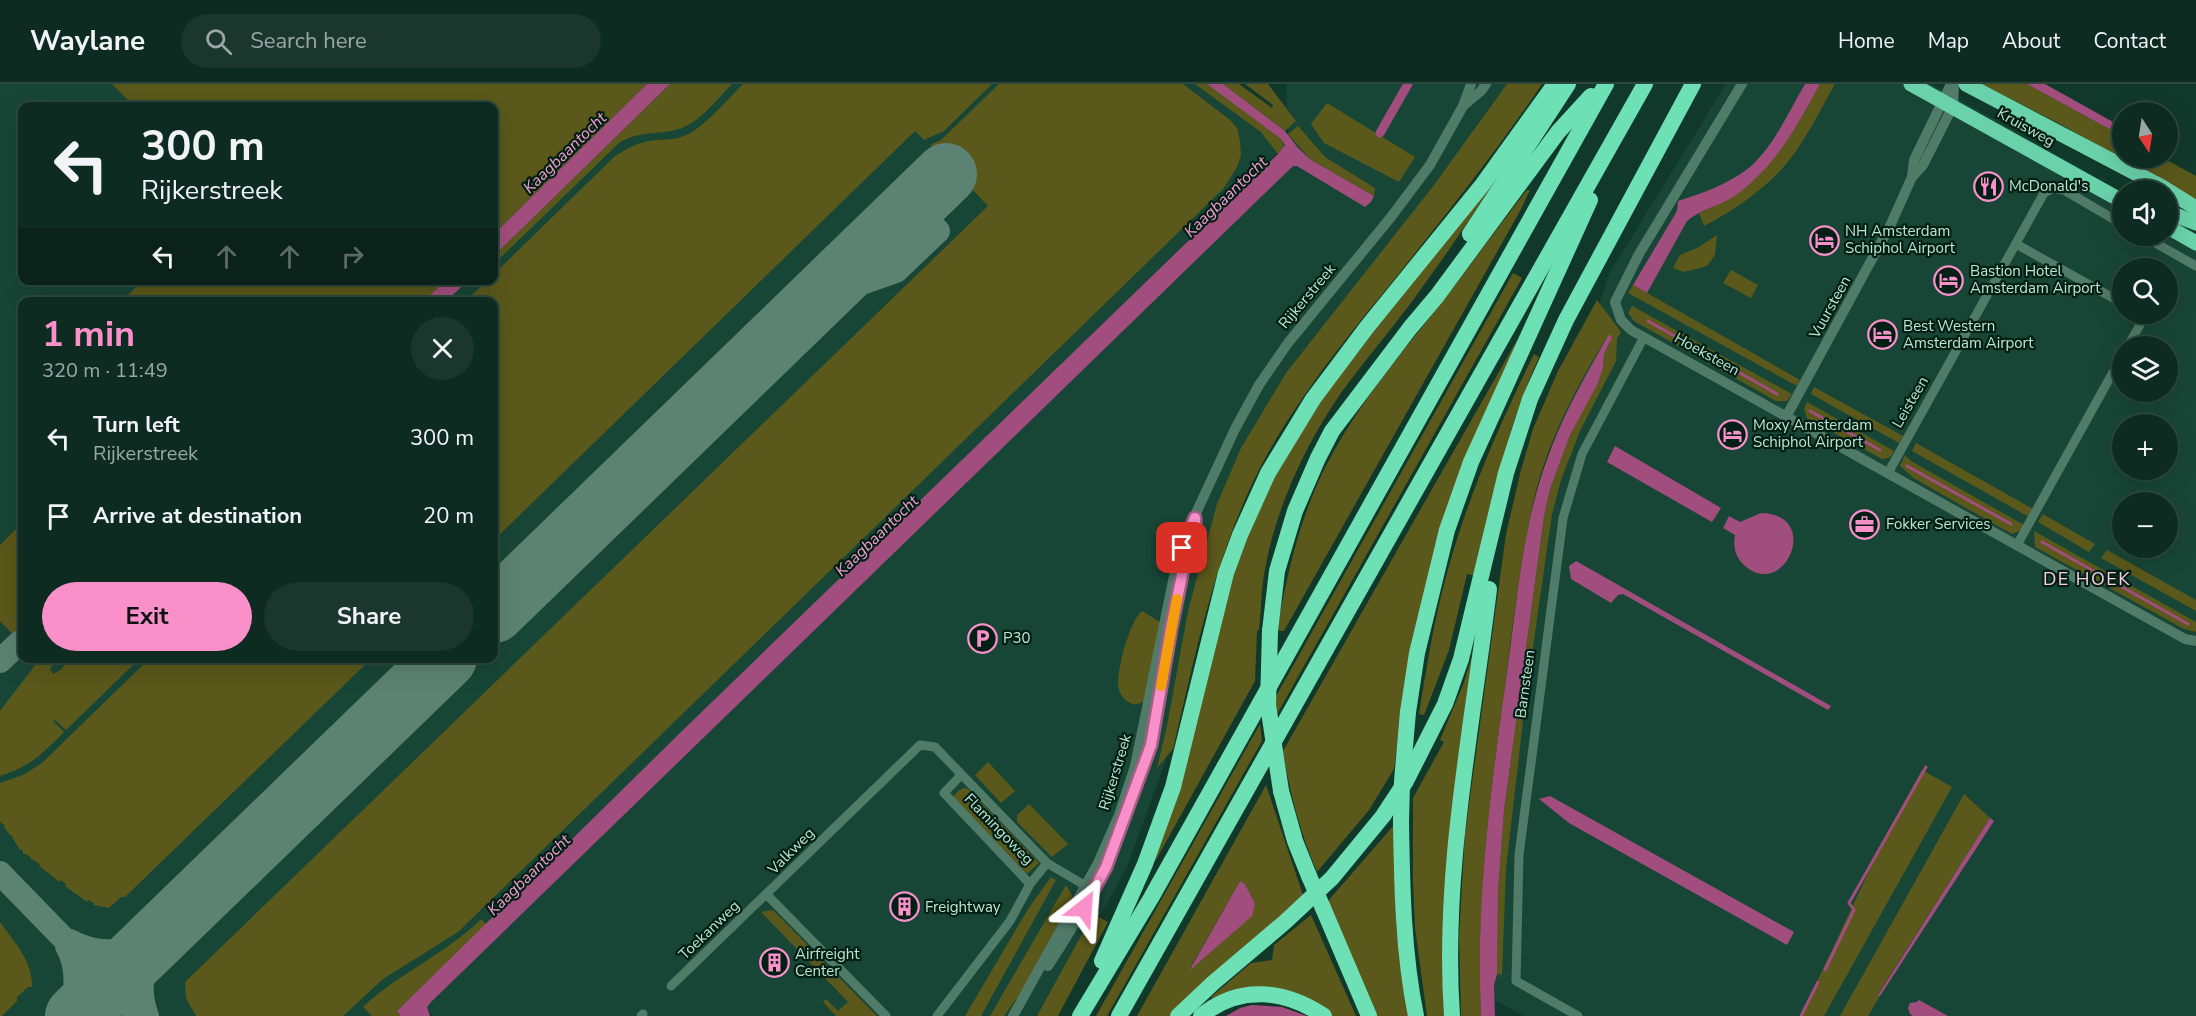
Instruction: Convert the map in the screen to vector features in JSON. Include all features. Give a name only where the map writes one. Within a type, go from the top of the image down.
[{"type":"highway","points":[[1079,1016],[1145,864],[1173,787],[1226,573],[1240,535],[1268,473],[1313,399],[1366,327],[1483,184],[1556,84]]},
{"type":"highway","points":[[1410,328],[1568,84]]},
{"type":"highway","points":[[1079,1016],[1157,888],[1604,84]]},
{"type":"highway","points":[[1369,1016],[1295,841],[1281,791],[1268,705],[1270,631],[1280,561],[1294,511],[1332,431],[1437,296],[1558,132],[1604,84]]},
{"type":"highway","points":[[1119,1016],[1645,84]]},
{"type":"highway","points":[[1179,1016],[1332,878],[1383,816],[1406,781],[1445,704],[1461,659],[1473,617],[1499,501],[1530,399],[1566,320],[1694,84]]},
{"type":"highway","name":"Kruisweg","points":[[1911,84],[2112,195]]},
{"type":"highway","name":"Kruisweg","points":[[1966,84],[2162,187],[2196,208]]},
{"type":"highway","points":[[1416,1016],[1409,972],[1402,897],[1402,781],[1408,712],[1417,653],[1432,588],[1447,530],[1472,462],[1625,119]]},
{"type":"highway","points":[[2096,186],[2112,192]]},
{"type":"highway","points":[[2178,216],[2196,223]]},
{"type":"highway","points":[[2178,233],[2196,243]]},
{"type":"highway","points":[[1452,1016],[1450,964],[1452,897],[1459,812],[1499,501]]},
{"type":"highway","points":[[1201,1016],[1223,1002],[1245,995],[1264,994],[1283,995],[1306,1004],[1324,1016]]},
{"type":"street","name":"Rijkerstreek","points":[[1020,1016],[1041,975],[1067,939],[1119,815],[1135,766],[1175,571],[1195,518],[1234,429],[1259,385],[1288,343],[1425,172],[1446,139],[1463,106],[1471,84]]},
{"type":"street","name":"Rijkerstreek","points":[[1463,106],[1486,84]]},
{"type":"street","name":"Hoeksteen","points":[[1742,84],[1639,254],[1616,302],[1621,320],[1631,330],[1786,417],[2185,639],[2196,640]]},
{"type":"street","name":"Vuursteen","points":[[1786,417],[1890,226],[1912,177],[1914,160],[1947,103],[1952,84]]},
{"type":"street","name":"Leisteen","points":[[1888,473],[2040,197],[2046,190],[2053,188],[2064,190],[2112,218]]},
{"type":"street","points":[[2016,244],[2112,297]]},
{"type":"street","points":[[2161,246],[2196,266]]},
{"type":"street","name":"Barnsteen","points":[[1578,1016],[1516,981],[1519,855],[1563,518],[1582,454],[1644,337]]},
{"type":"street","points":[[2017,545],[2112,374]]},
{"type":"street","name":"Valkweg","points":[[886,1016],[767,895],[920,745],[935,747]]},
{"type":"street","name":"Flamingoweg","points":[[935,747],[1047,863],[1089,888]]},
{"type":"street","name":"Flamingoweg","points":[[961,775],[944,793],[1030,884],[1047,863]]},
{"type":"street","points":[[937,1016],[1010,921],[1030,884]]},
{"type":"street","name":"Rijkerstreek","points":[[1013,1016],[1089,888]]},
{"type":"street","name":"Toekanweg","points":[[672,986],[767,895]]},
{"type":"shaded area","points":[[0,84],[647,84],[498,230],[498,102],[18,102],[18,285],[441,285],[428,297],[18,297],[18,527],[0,545]]},
{"type":"shaded area","points":[[112,84],[647,84],[498,230],[498,102],[130,102]]},
{"type":"shaded area","points":[[647,84],[670,84],[498,252],[498,230]]},
{"type":"shaded area","points":[[670,84],[1218,84],[1288,135],[1286,84],[1518,84],[1277,404],[1193,618],[1167,757],[1127,867],[1045,1016],[433,1016],[424,1007],[1288,164],[1288,142],[406,1008],[413,1016],[0,1016],[0,558],[18,556],[18,663],[498,663],[498,297],[450,297],[464,285],[498,285],[498,252]]},
{"type":"shaded area","points":[[670,84],[732,84],[703,114],[682,128],[643,134],[619,143],[498,260],[498,252]]},
{"type":"shaded area","points":[[743,84],[992,84],[944,131],[924,140],[915,131],[498,536],[498,297],[469,297],[483,285],[498,285],[498,270],[614,157],[640,143],[684,136],[715,113]]},
{"type":"shaded area","points":[[999,84],[1183,84],[1237,128],[1241,156],[1236,169],[1223,189],[458,932],[383,979],[343,1016],[196,1016],[186,998],[185,982],[988,206],[930,145],[941,140]]},
{"type":"shaded area","points":[[1195,84],[1207,84],[1281,139],[1284,146],[1278,154],[1261,132]]},
{"type":"shaded area","points":[[1207,84],[1223,84],[1285,131],[1311,160],[1374,196],[1371,202],[1365,207],[1297,166],[1293,166],[431,1002],[427,1007],[430,1016],[401,1016],[397,1011],[681,732],[1278,154],[1285,145],[1281,139]]},
{"type":"shaded area","points":[[1223,84],[1239,84],[1272,108],[1273,105],[1245,84],[1268,84],[1296,121],[1285,131]]},
{"type":"shaded area","points":[[1507,84],[1542,84],[1471,182],[1325,367],[1292,414],[1262,464],[1219,568],[1173,749],[1157,768],[1188,611],[1217,504],[1241,448],[1286,373],[1434,185]]},
{"type":"shaded area","points":[[1726,84],[1932,84],[2112,186],[2112,246],[2178,246],[2178,223],[2196,233],[2196,1016],[1524,1016],[1485,995],[1502,769],[1551,448],[1609,274]]},
{"type":"shaded area","points":[[1805,84],[1820,84],[1794,130],[1763,171],[1736,195],[1698,213],[1687,221],[1647,293],[1633,285],[1677,211],[1678,201],[1725,183],[1759,159],[1774,139]]},
{"type":"shaded area","points":[[1820,84],[1835,84],[1810,129],[1788,162],[1753,195],[1704,226],[1699,213],[1722,203],[1758,176],[1785,144]]},
{"type":"shaded area","points":[[1982,84],[2027,84],[2112,131],[2112,153]]},
{"type":"shaded area","points":[[2027,84],[2045,84],[2112,121],[2112,131]]},
{"type":"shaded area","points":[[1327,103],[1415,157],[1399,182],[1324,143],[1311,124]]},
{"type":"shaded area","points":[[1298,126],[1325,157],[1375,188],[1374,196],[1311,160],[1288,134]]},
{"type":"shaded area","points":[[1523,137],[1430,276],[1341,393],[1302,459],[1282,507],[1268,556],[1263,581],[1259,630],[1257,631],[1255,681],[1156,860],[1153,859],[1236,564],[1271,480],[1319,400]]},
{"type":"shaded area","points":[[2178,166],[2196,176],[2196,200],[2178,190],[2178,180],[2160,180],[2139,168],[2178,168]]},
{"type":"shaded area","points":[[1527,190],[1530,190],[1520,211],[1284,631],[1279,631],[1285,587],[1300,529],[1314,492],[1334,451],[1376,387]]},
{"type":"shaded area","points":[[1717,235],[1715,255],[1707,266],[1684,272],[1673,268],[1680,255],[1697,248]]},
{"type":"shaded area","points":[[1731,270],[1758,285],[1751,298],[1723,283]]},
{"type":"shaded area","points":[[1513,273],[1522,278],[1276,716],[1275,698]]},
{"type":"shaded area","points":[[138,285],[441,285],[428,297],[126,297]]},
{"type":"shaded area","points":[[441,285],[464,285],[450,297],[428,297]]},
{"type":"shaded area","points":[[1633,285],[1800,380],[1797,386],[1628,293]]},
{"type":"shaded area","points":[[1597,300],[1621,332],[1617,339],[1616,361],[1580,431],[1561,480],[1552,514],[1525,703],[1506,869],[1502,975],[1497,974],[1498,891],[1504,810],[1544,516],[1550,489],[1570,435],[1603,368],[1604,354],[1610,343],[1609,334],[1555,434],[1534,499],[1516,604],[1488,824],[1480,939],[1481,1016],[1461,1016],[1459,936],[1465,834],[1506,534],[1533,429],[1558,371]]},
{"type":"shaded area","points":[[1632,306],[1792,394],[1787,401],[1776,401],[1634,321],[1628,313]]},
{"type":"shaded area","points":[[1609,334],[1612,338],[1604,354],[1603,368],[1597,385],[1570,435],[1550,489],[1544,516],[1504,810],[1498,891],[1495,1016],[1481,1016],[1480,928],[1486,840],[1526,540],[1537,491],[1550,450],[1573,400]]},
{"type":"shaded area","points":[[1517,340],[1519,343],[1439,533],[1410,648],[1394,769],[1369,810],[1317,872],[1296,813],[1283,751]]},
{"type":"shaded area","points":[[1534,354],[1539,357],[1509,437],[1494,492],[1476,576],[1467,574],[1449,650],[1424,715],[1419,714],[1435,621],[1457,538],[1487,458]]},
{"type":"shaded area","points":[[1814,387],[1903,436],[1899,443],[1811,394]]},
{"type":"shaded area","points":[[1807,402],[1894,451],[1892,455],[1882,459],[1807,418],[1804,409]]},
{"type":"shaded area","points":[[1916,443],[2033,509],[2029,517],[1912,451]]},
{"type":"shaded area","points":[[1615,446],[1721,508],[1712,522],[1607,462]]},
{"type":"shaded area","points":[[1905,455],[1911,461],[2024,525],[2012,534],[1915,479],[1900,466]]},
{"type":"shaded area","points":[[1761,513],[1780,517],[1790,527],[1793,540],[1791,553],[1783,565],[1772,573],[1759,573],[1744,565],[1735,551],[1735,535],[1723,528],[1729,516],[1740,522]]},
{"type":"shaded area","points":[[2043,514],[2095,544],[2089,552],[2038,522]]},
{"type":"shaded area","points":[[18,527],[18,640],[0,621],[0,545]]},
{"type":"shaded area","points":[[2034,531],[2196,622],[2196,632],[2184,629],[2035,547]]},
{"type":"shaded area","points":[[2107,550],[2112,553],[2112,558],[2121,558],[2196,600],[2196,611],[2101,558]]},
{"type":"shaded area","points":[[1576,561],[1831,706],[1828,710],[1623,594],[1618,595],[1611,603],[1571,579],[1569,566]]},
{"type":"shaded area","points":[[1142,611],[1160,622],[1147,699],[1134,704],[1121,695],[1118,676],[1129,634]]},
{"type":"shaded area","points":[[1482,624],[1449,1016],[1427,1016],[1415,928],[1413,798],[1444,742],[1440,740],[1463,685]]},
{"type":"shaded area","points":[[37,663],[54,663],[50,669],[53,674],[62,669],[65,664],[71,663],[134,664],[66,730],[55,720],[53,721],[64,732],[42,753],[28,764],[0,776],[0,711]]},
{"type":"shaded area","points":[[145,663],[367,663],[125,897],[121,897],[109,908],[93,905],[94,903],[88,900],[87,902],[65,886],[66,884],[61,880],[60,882],[39,866],[40,864],[23,853],[22,849],[20,850],[13,836],[4,827],[5,824],[3,825],[0,821],[0,783],[23,775],[42,763]]},
{"type":"shaded area","points":[[1260,724],[1262,741],[1107,1016],[1096,1016]]},
{"type":"shaded area","points":[[988,762],[1015,791],[1001,803],[975,775]]},
{"type":"shaded area","points":[[1922,770],[1952,787],[1824,1016],[1801,1016],[1885,837]]},
{"type":"shaded area","points":[[1266,785],[1304,898],[1172,1016],[1137,1016]],"holes":[[[1240,881],[1245,884],[1255,903],[1189,970]]]},
{"type":"shaded area","points":[[964,788],[968,789],[1039,863],[1027,874],[953,797]]},
{"type":"shaded area","points":[[1964,794],[1990,818],[1878,994],[1880,996],[1868,1016],[1840,1016]]},
{"type":"shaded area","points":[[1550,796],[1794,932],[1787,945],[1569,823],[1539,799]]},
{"type":"shaded area","points":[[1029,804],[1068,844],[1052,857],[1017,822],[1017,815]]},
{"type":"shaded area","points":[[1990,818],[1994,821],[1880,996],[1878,995]]},
{"type":"shaded area","points":[[1394,825],[1396,923],[1409,1016],[1377,1016],[1328,901]]},
{"type":"shaded area","points":[[1051,877],[1056,880],[981,1016],[965,1016],[1028,909]]},
{"type":"shaded area","points":[[1240,881],[1245,884],[1255,903],[1252,916],[1189,971]]},
{"type":"shaded area","points":[[1066,885],[1073,897],[1024,988],[1004,1016],[990,1016]]},
{"type":"shaded area","points":[[771,910],[877,1016],[836,1016],[823,1002],[826,999],[838,1011],[848,1002],[761,912]]},
{"type":"shaded area","points":[[1093,914],[1108,922],[1058,1016],[1037,1016]]},
{"type":"shaded area","points":[[1311,915],[1356,1016],[1330,1016],[1307,1001],[1216,1002],[1211,997],[1251,963],[1272,960],[1274,945]]},
{"type":"shaded area","points":[[481,919],[486,924],[397,1011],[401,1016],[372,1016],[363,1007],[392,984],[453,943]]},
{"type":"shaded area","points":[[0,922],[26,960],[32,987],[28,987],[17,997],[17,1001],[2,1016],[0,1016]]},
{"type":"shaded area","points":[[1919,1000],[1948,1016],[1913,1016],[1908,1008],[1910,1003]]},
{"type":"shaded area","points":[[1252,1005],[1282,1007],[1307,1016],[1226,1016],[1240,1008]]},
{"type":"waterway","points":[[1380,133],[1408,84]]},
{"type":"waterway","points":[[1648,321],[1777,394]]},
{"type":"waterway","points":[[1810,411],[1880,450]]},
{"type":"waterway","points":[[1907,466],[2011,524]]},
{"type":"waterway","points":[[2042,542],[2188,624]]},
{"type":"waterway","points":[[1825,970],[1854,910],[1849,903],[1926,767]]},
{"type":"waterway","points":[[1801,1016],[1818,982]]},
{"type":"taxiway","points":[[807,309],[825,296],[896,271],[938,231],[913,206]]},
{"type":"taxiway","points":[[0,661],[18,644]]},
{"type":"taxiway","points":[[0,873],[139,1016]]},
{"type":"taxiway","points":[[70,941],[93,950],[114,951],[136,946],[158,937]]},
{"type":"taxiway","points":[[147,1016],[142,995],[143,975],[148,956],[158,937]]},
{"type":"taxiway","points":[[67,946],[74,963],[76,981],[74,998],[68,1016]]},
{"type":"runway","points":[[498,608],[946,174]]},
{"type":"runway","points":[[76,1016],[441,663]]},
{"type":"slow traffic","points":[[1161,686],[1177,599]]},
{"type":"place","name":"McDonald's","points":[[1988,186]]},
{"type":"place","name":"NH Amsterdam Schiphol Airport","points":[[1824,240]]},
{"type":"place","name":"Bastion Hotel Amsterdam Airport","points":[[1949,280]]},
{"type":"place","name":"Best Western Amsterdam Airport","points":[[1882,335]]},
{"type":"place","name":"Moxy Amsterdam Schiphol Airport","points":[[1732,434]]},
{"type":"place","name":"Fokker Services","points":[[1865,524]]},
{"type":"place","name":"P30","points":[[982,638]]},
{"type":"place","name":"Freightway","points":[[904,907]]},
{"type":"place","name":"Airfreight Center","points":[[774,963]]},
{"type":"district","name":"DE HOEK","points":[[2087,579]]},
{"type":"route","points":[[1084,908],[1106,867],[1151,745],[1171,629],[1183,570],[1195,528],[1195,518],[1182,548]]},
{"type":"water label","name":"Kaagbaantocht","points":[[565,153]]},
{"type":"water label","name":"Kaagbaantocht","points":[[1226,197]]},
{"type":"water label","name":"Kaagbaantocht","points":[[877,536]]},
{"type":"water label","name":"Kaagbaantocht","points":[[529,875]]}]
